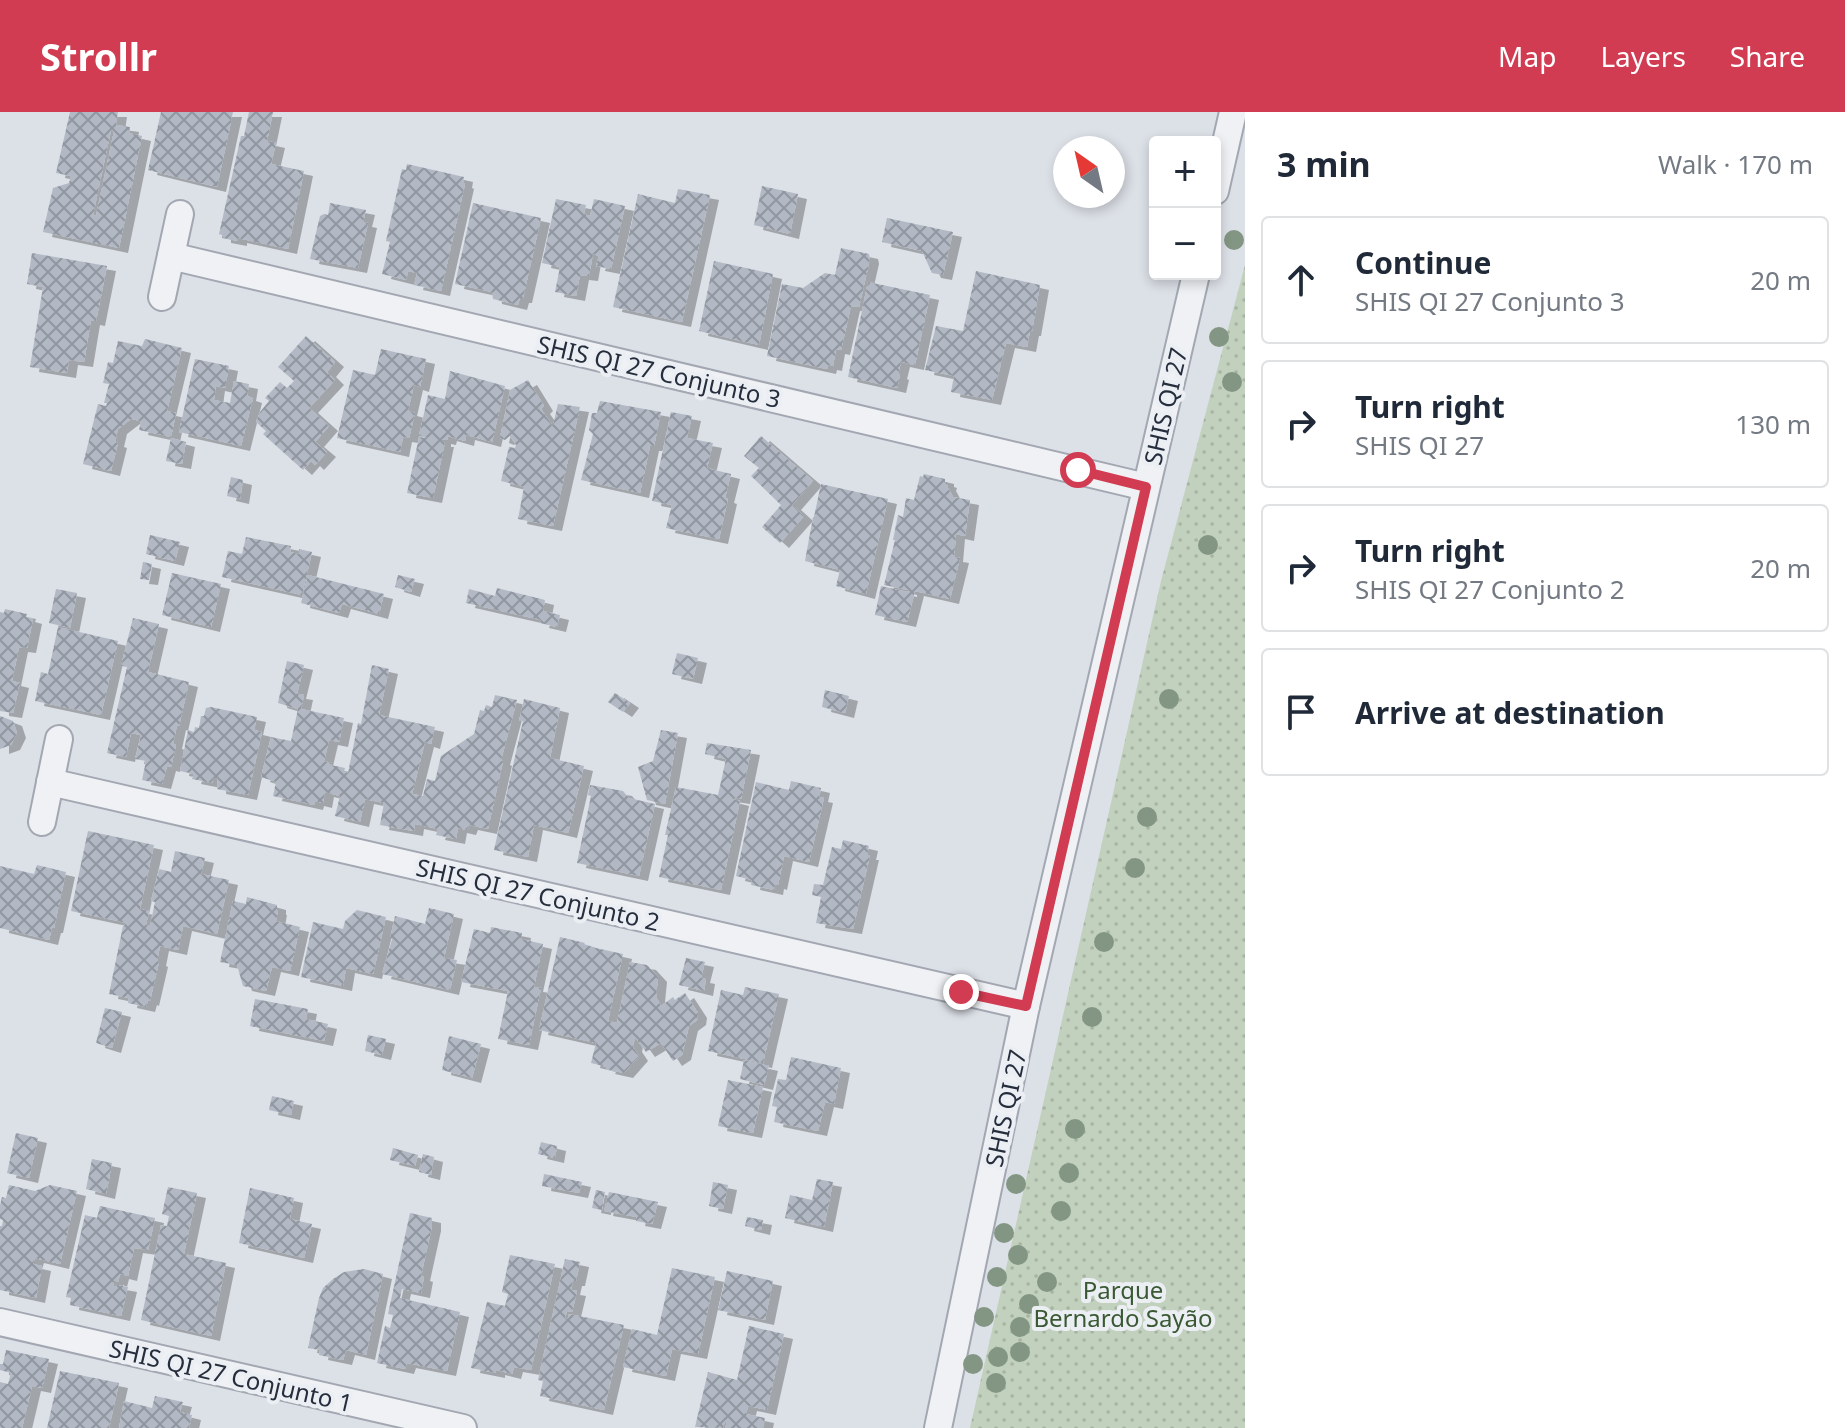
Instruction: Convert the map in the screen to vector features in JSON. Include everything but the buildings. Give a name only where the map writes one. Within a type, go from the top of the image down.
[{"type":"street","points":[[1221,165],[1233,112]]},
{"type":"street","points":[[162,297],[180,214]]},
{"type":"street","name":"SHIS QI 27 Conjunto 3","points":[[171,256],[1146,487]]},
{"type":"street","name":"SHIS QI 27","points":[[938,1428],[1026,1006],[1195,280]]},
{"type":"street","points":[[42,822],[59,739]]},
{"type":"street","name":"SHIS QI 27 Conjunto 2","points":[[50,782],[1026,1006]]},
{"type":"street","name":"SHIS QI 27 Conjunto 1","points":[[0,1322],[463,1428]]},
{"type":"green space","name":"Parque Bernardo Sayão","points":[[1245,265],[1245,1428],[970,1428],[1161,581]]},
{"type":"route","points":[[961,992],[1026,1006],[1146,487],[1078,470]]}]
